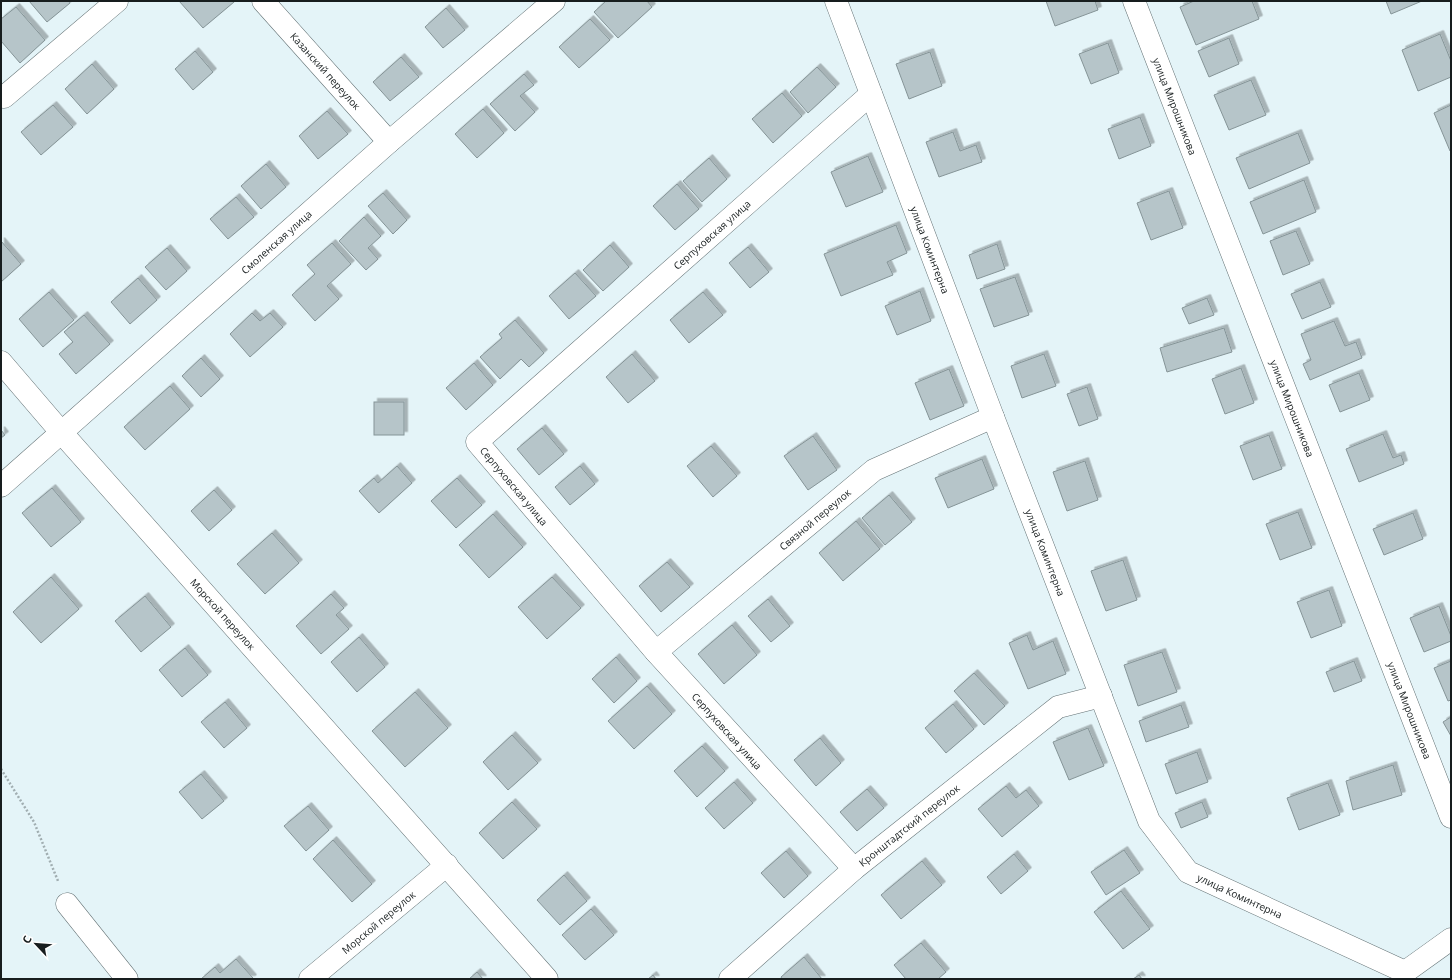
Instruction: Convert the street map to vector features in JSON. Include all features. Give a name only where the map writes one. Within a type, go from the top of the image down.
[{"type":"street","points":[[4,97],[117,1]]},
{"type":"street","name":"Казанский переулок","points":[[263,1],[389,142]]},
{"type":"street","name":"Смоленская улица","points":[[1,486],[389,142],[554,1]]},
{"type":"street","name":"улица Коминтерна","points":[[836,1],[993,417],[1149,821],[1188,872],[1407,975]]},
{"type":"street","name":"улица Мирошникова","points":[[1134,1],[1451,817]]},
{"type":"street","name":"Серпуховская улица","points":[[854,869],[656,652],[477,442],[871,94]]},
{"type":"street","name":"Морской переулок","points":[[1,362],[547,979]]},
{"type":"street","name":"Связной переулок","points":[[656,652],[874,470],[993,417]]},
{"type":"street","name":"Кронштадтский переулок","points":[[730,979],[854,869],[1058,707],[1101,696]]},
{"type":"street","name":"Морской переулок","points":[[310,979],[447,865]]},
{"type":"street","points":[[67,904],[127,979]]},
{"type":"street","points":[[1407,975],[1451,939]]},
{"type":"path","points":[[1,769],[34,822],[67,904]]},
{"type":"building","points":[[29,1],[69,1],[70,3],[47,22]]},
{"type":"building","points":[[179,1],[232,1],[234,2],[203,28]]},
{"type":"building","points":[[606,1],[647,1],[652,7],[618,38],[594,12]]},
{"type":"building","points":[[1046,1],[1095,1],[1098,10],[1055,26]]},
{"type":"building","points":[[1194,1],[1252,1],[1259,19],[1196,45],[1180,7]]},
{"type":"building","points":[[1386,1],[1422,1],[1391,14]]},
{"type":"building","points":[[16,7],[45,40],[20,63],[1,41],[1,19]]},
{"type":"building","points":[[446,8],[465,30],[443,48],[425,27]]},
{"type":"building","points":[[590,19],[610,40],[579,68],[559,47]]},
{"type":"building","points":[[1440,34],[1451,61],[1451,77],[1418,91],[1402,50]]},
{"type":"building","points":[[1229,38],[1239,64],[1209,77],[1198,51]]},
{"type":"building","points":[[1108,43],[1119,73],[1091,84],[1079,54]]},
{"type":"building","points":[[195,51],[213,72],[193,90],[175,69]]},
{"type":"building","points":[[930,52],[942,86],[909,99],[896,64]]},
{"type":"building","points":[[401,57],[419,77],[390,101],[373,82]]},
{"type":"building","points":[[92,64],[114,89],[87,114],[65,89]]},
{"type":"building","points":[[817,67],[836,87],[808,113],[790,92]]},
{"type":"building","points":[[524,74],[534,85],[520,96],[535,112],[515,131],[490,104]]},
{"type":"building","points":[[1251,80],[1266,115],[1229,130],[1214,95]]},
{"type":"building","points":[[782,93],[802,116],[773,143],[752,119]]},
{"type":"building","points":[[53,105],[73,127],[41,155],[21,132]]},
{"type":"building","points":[[1451,105],[1451,150],[1450,151],[1434,113]]},
{"type":"building","points":[[483,109],[504,133],[477,158],[455,134]]},
{"type":"building","points":[[327,111],[348,134],[318,159],[299,136]]},
{"type":"building","points":[[1140,117],[1151,146],[1119,159],[1108,129]]},
{"type":"building","points":[[953,132],[960,151],[976,145],[982,162],[939,177],[926,142]]},
{"type":"building","points":[[1298,133],[1310,163],[1249,189],[1236,158]]},
{"type":"building","points":[[868,156],[883,192],[846,207],[831,172]]},
{"type":"building","points":[[709,158],[727,179],[702,202],[683,181]]},
{"type":"building","points":[[266,164],[286,187],[261,209],[241,186]]},
{"type":"building","points":[[1304,180],[1316,212],[1263,234],[1250,202]]},
{"type":"building","points":[[677,184],[699,209],[675,230],[653,206]]},
{"type":"building","points":[[1169,191],[1183,228],[1151,240],[1137,203]]},
{"type":"building","points":[[383,193],[407,220],[393,234],[368,206]]},
{"type":"building","points":[[236,197],[254,217],[228,239],[210,219]]},
{"type":"building","points":[[364,217],[381,236],[368,248],[378,259],[366,270],[339,241]]},
{"type":"building","points":[[896,225],[907,253],[887,262],[893,275],[841,296],[824,254]]},
{"type":"building","points":[[1296,231],[1310,264],[1283,275],[1270,241]]},
{"type":"building","points":[[1,241],[21,264],[1,282]]},
{"type":"building","points":[[332,243],[351,264],[327,286],[339,299],[315,321],[292,295],[315,274],[307,265]]},
{"type":"building","points":[[997,244],[1005,269],[977,279],[969,255]]},
{"type":"building","points":[[610,245],[629,267],[603,291],[583,270]]},
{"type":"building","points":[[748,247],[769,272],[750,288],[729,263]]},
{"type":"building","points":[[167,248],[187,271],[166,290],[145,267]]},
{"type":"building","points":[[575,273],[596,296],[569,319],[549,296]]},
{"type":"building","points":[[1015,277],[1029,315],[994,327],[980,289]]},
{"type":"building","points":[[138,278],[157,300],[130,324],[111,302]]},
{"type":"building","points":[[1320,282],[1331,307],[1302,319],[1291,294]]},
{"type":"building","points":[[920,291],[931,321],[897,335],[885,306]]},
{"type":"building","points":[[49,292],[74,320],[43,347],[19,319]]},
{"type":"building","points":[[703,292],[723,315],[689,343],[670,320]]},
{"type":"building","points":[[1207,298],[1214,315],[1189,324],[1182,308]]},
{"type":"building","points":[[252,313],[260,321],[270,313],[283,327],[250,357],[230,334]]},
{"type":"building","points":[[84,315],[110,344],[76,374],[59,354],[73,342],[64,332]]},
{"type":"building","points":[[515,320],[544,353],[529,367],[521,359],[500,379],[480,357],[502,338],[499,334]]},
{"type":"building","points":[[1334,321],[1345,346],[1356,342],[1362,358],[1310,380],[1303,364],[1311,360],[1301,334]]},
{"type":"building","points":[[1224,328],[1232,352],[1167,372],[1160,348]]},
{"type":"building","points":[[632,354],[655,381],[628,403],[606,377]]},
{"type":"building","points":[[1044,354],[1056,386],[1022,398],[1011,366]]},
{"type":"building","points":[[201,358],[220,379],[201,397],[182,376]]},
{"type":"building","points":[[474,363],[493,385],[466,410],[446,388]]},
{"type":"building","points":[[1241,368],[1254,403],[1225,414],[1212,379]]},
{"type":"building","points":[[949,369],[964,406],[930,420],[915,383]]},
{"type":"building","points":[[1359,373],[1370,400],[1340,412],[1329,385]]},
{"type":"building","points":[[170,386],[190,409],[145,450],[124,427]]},
{"type":"building","points":[[1087,387],[1098,419],[1079,426],[1067,394]]},
{"type":"building","points":[[374,402],[404,402],[404,435],[374,435]]},
{"type":"building","points":[[542,428],[564,454],[539,475],[517,449]]},
{"type":"building","points":[[1,430],[5,435],[1,438]]},
{"type":"building","points":[[1383,434],[1393,458],[1401,455],[1404,464],[1359,482],[1346,449]]},
{"type":"building","points":[[1269,435],[1282,469],[1253,480],[1240,446]]},
{"type":"building","points":[[813,436],[837,470],[808,490],[784,456]]},
{"type":"building","points":[[711,446],[737,476],[713,497],[687,466]]},
{"type":"building","points":[[982,459],[994,489],[948,508],[935,478]]},
{"type":"building","points":[[1085,461],[1098,500],[1067,511],[1053,472]]},
{"type":"building","points":[[397,466],[412,483],[379,513],[359,491],[374,478],[378,483]]},
{"type":"building","points":[[580,466],[595,484],[570,505],[555,487]]},
{"type":"building","points":[[457,478],[482,505],[456,528],[431,501]]},
{"type":"building","points":[[52,488],[81,522],[51,547],[22,513]]},
{"type":"building","points":[[214,490],[232,510],[209,531],[191,511]]},
{"type":"building","points":[[889,495],[912,522],[885,545],[862,518]]},
{"type":"building","points":[[1298,512],[1312,548],[1280,560],[1266,524]]},
{"type":"building","points":[[1413,513],[1423,539],[1384,555],[1373,529]]},
{"type":"building","points":[[493,514],[523,547],[489,578],[459,545]]},
{"type":"building","points":[[856,521],[880,549],[843,581],[819,553]]},
{"type":"building","points":[[272,533],[299,563],[265,594],[237,564]]},
{"type":"building","points":[[1123,560],[1137,600],[1106,611],[1091,571]]},
{"type":"building","points":[[667,562],[690,587],[661,612],[639,586]]},
{"type":"building","points":[[51,577],[79,609],[41,643],[13,612]]},
{"type":"building","points":[[552,577],[581,608],[547,639],[518,607]]},
{"type":"building","points":[[1329,590],[1342,626],[1311,638],[1297,602]]},
{"type":"building","points":[[331,594],[344,608],[336,615],[349,629],[321,654],[296,626]]},
{"type":"building","points":[[145,596],[171,627],[141,652],[115,621]]},
{"type":"building","points":[[768,599],[790,626],[771,642],[748,616]]},
{"type":"building","points":[[1439,606],[1451,636],[1451,641],[1424,652],[1410,618]]},
{"type":"building","points":[[732,625],[757,655],[724,684],[698,654]]},
{"type":"building","points":[[1027,635],[1033,650],[1053,641],[1066,674],[1028,689],[1009,643]]},
{"type":"building","points":[[359,637],[385,667],[357,692],[331,662]]},
{"type":"building","points":[[185,648],[208,675],[182,697],[159,670]]},
{"type":"building","points":[[1162,652],[1177,692],[1138,706],[1124,665]]},
{"type":"building","points":[[616,657],[637,681],[614,703],[592,679]]},
{"type":"building","points":[[1354,661],[1362,681],[1334,692],[1326,672]]},
{"type":"building","points":[[1451,661],[1451,700],[1448,701],[1434,668]]},
{"type":"building","points":[[974,673],[1005,706],[984,725],[954,691]]},
{"type":"building","points":[[647,686],[672,714],[634,749],[608,721]]},
{"type":"building","points":[[415,692],[448,728],[405,767],[372,731]]},
{"type":"building","points":[[225,702],[247,728],[224,748],[201,722]]},
{"type":"building","points":[[953,704],[974,729],[946,753],[925,728]]},
{"type":"building","points":[[1181,705],[1189,727],[1146,742],[1139,721]]},
{"type":"building","points":[[1451,717],[1451,736],[1443,722]]},
{"type":"building","points":[[1088,728],[1104,766],[1069,780],[1053,742]]},
{"type":"building","points":[[512,735],[538,763],[508,790],[483,762]]},
{"type":"building","points":[[820,738],[841,763],[816,786],[794,760]]},
{"type":"building","points":[[702,746],[725,771],[697,797],[674,771]]},
{"type":"building","points":[[1197,752],[1208,782],[1176,794],[1165,764]]},
{"type":"building","points":[[1393,765],[1402,795],[1353,810],[1346,781]]},
{"type":"building","points":[[201,774],[224,801],[202,819],[179,792]]},
{"type":"building","points":[[734,782],[753,803],[724,829],[705,808]]},
{"type":"building","points":[[1328,783],[1340,815],[1299,830],[1287,798]]},
{"type":"building","points":[[1006,786],[1016,798],[1026,790],[1039,806],[1002,837],[978,809]]},
{"type":"building","points":[[867,789],[884,808],[857,831],[840,812]]},
{"type":"building","points":[[512,802],[537,829],[503,859],[479,833]]},
{"type":"building","points":[[1202,802],[1208,817],[1181,828],[1175,813]]},
{"type":"building","points":[[308,806],[329,830],[306,851],[284,826]]},
{"type":"building","points":[[333,840],[372,884],[352,902],[313,859]]},
{"type":"building","points":[[1124,850],[1140,873],[1106,895],[1091,872]]},
{"type":"building","points":[[786,851],[808,876],[784,898],[761,873]]},
{"type":"building","points":[[1014,854],[1028,871],[1001,894],[987,877]]},
{"type":"building","points":[[922,861],[942,885],[901,919],[881,895]]},
{"type":"building","points":[[564,875],[587,901],[560,925],[537,900]]},
{"type":"building","points":[[1121,891],[1150,929],[1123,949],[1094,912]]},
{"type":"building","points":[[591,909],[614,935],[585,960],[562,935]]},
{"type":"building","points":[[921,943],[946,972],[938,979],[906,979],[894,965]]},
{"type":"building","points":[[804,957],[822,979],[782,979],[781,977]]},
{"type":"building","points":[[236,959],[253,978],[252,979],[201,979],[215,967],[220,973]]},
{"type":"building","points":[[477,972],[483,979],[469,979]]},
{"type":"building","points":[[653,975],[656,979],[648,979]]},
{"type":"building","points":[[1139,975],[1142,979],[1133,979]]}]
